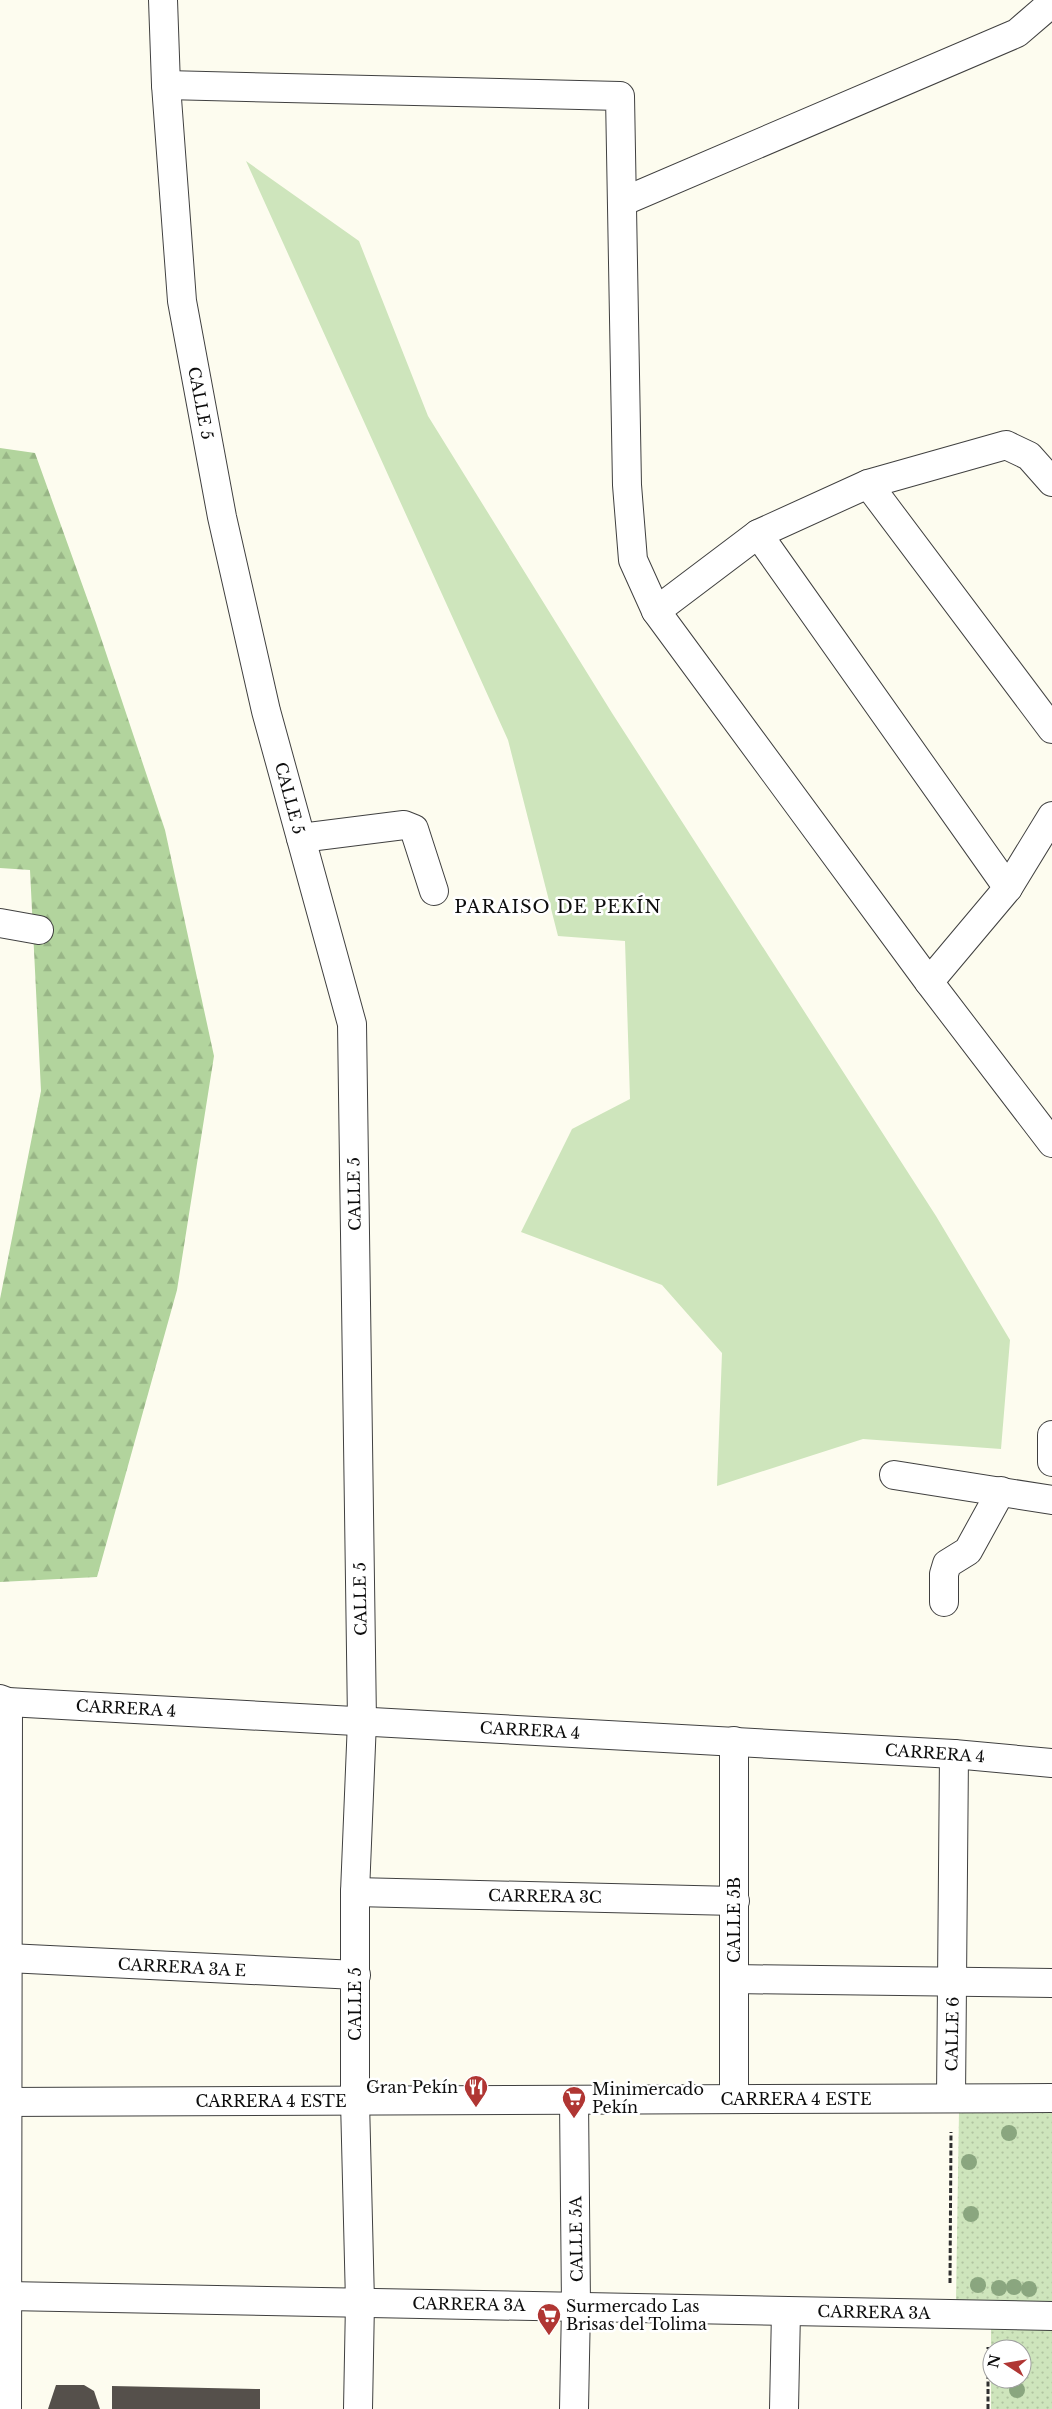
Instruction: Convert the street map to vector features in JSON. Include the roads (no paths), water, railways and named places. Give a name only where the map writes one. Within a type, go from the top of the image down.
[{"type":"street","name":"CALLE 5","points":[[163,0],[166,85],[182,300],[224,527],[266,711],[352,1024],[362,1721],[355,1892],[355,2100],[360,2302],[358,2409]]},
{"type":"street","points":[[622,202],[1017,33],[1046,8],[1049,0]]},
{"type":"street","points":[[166,85],[620,96],[627,485],[633,560],[656,611],[929,982],[1052,1143]]},
{"type":"street","points":[[656,611],[758,534],[868,484],[1006,445],[1029,456],[1052,482]]},
{"type":"street","points":[[868,484],[1052,729]]},
{"type":"street","points":[[758,534],[1008,888]]},
{"type":"street","points":[[929,982],[1008,888],[1052,816]]},
{"type":"street","points":[[301,838],[404,825],[414,829],[434,891]]},
{"type":"street","points":[[0,922],[39,930]]},
{"type":"street","points":[[1052,1434],[1052,1462]]},
{"type":"street","points":[[894,1475],[1052,1500]]},
{"type":"street","points":[[944,1602],[944,1574],[947,1564],[968,1551],[1001,1491]]},
{"type":"street","points":[[4,1700],[8,1958],[4,2102],[7,2409]]},
{"type":"street","name":"CARRERA 4","points":[[4,1700],[954,1754],[1052,1763]]},
{"type":"street","name":"CALLE 5B","points":[[734,1741],[734,2099]]},
{"type":"street","name":"CALLE 6","points":[[951,2098],[954,1754]]},
{"type":"street","name":"CARRERA 3C","points":[[355,1892],[735,1901]]},
{"type":"street","name":"CARRERA 3A E","points":[[8,1958],[356,1975]]},
{"type":"street","points":[[734,1979],[953,1980],[1052,1983]]},
{"type":"street","name":"CARRERA 4 ESTE","points":[[4,2102],[1052,2098]]},
{"type":"street","name":"CALLE 5A","points":[[574,2100],[576,2306],[574,2409]]},
{"type":"street","name":"CARRERA 3A","points":[[7,2296],[1052,2316]]},
{"type":"street","points":[[784,2409],[786,2311]]},
{"type":"place","name":"Gran Pekín","points":[[476,2108]]},
{"type":"place","name":"Minimercado Pekín","points":[[574,2119]]},
{"type":"place","name":"Surmercado Las Brisas del Tolima","points":[[549,2336]]},
{"type":"district","name":"PARAISO DE PEKÍN","points":[[558,907]]}]
